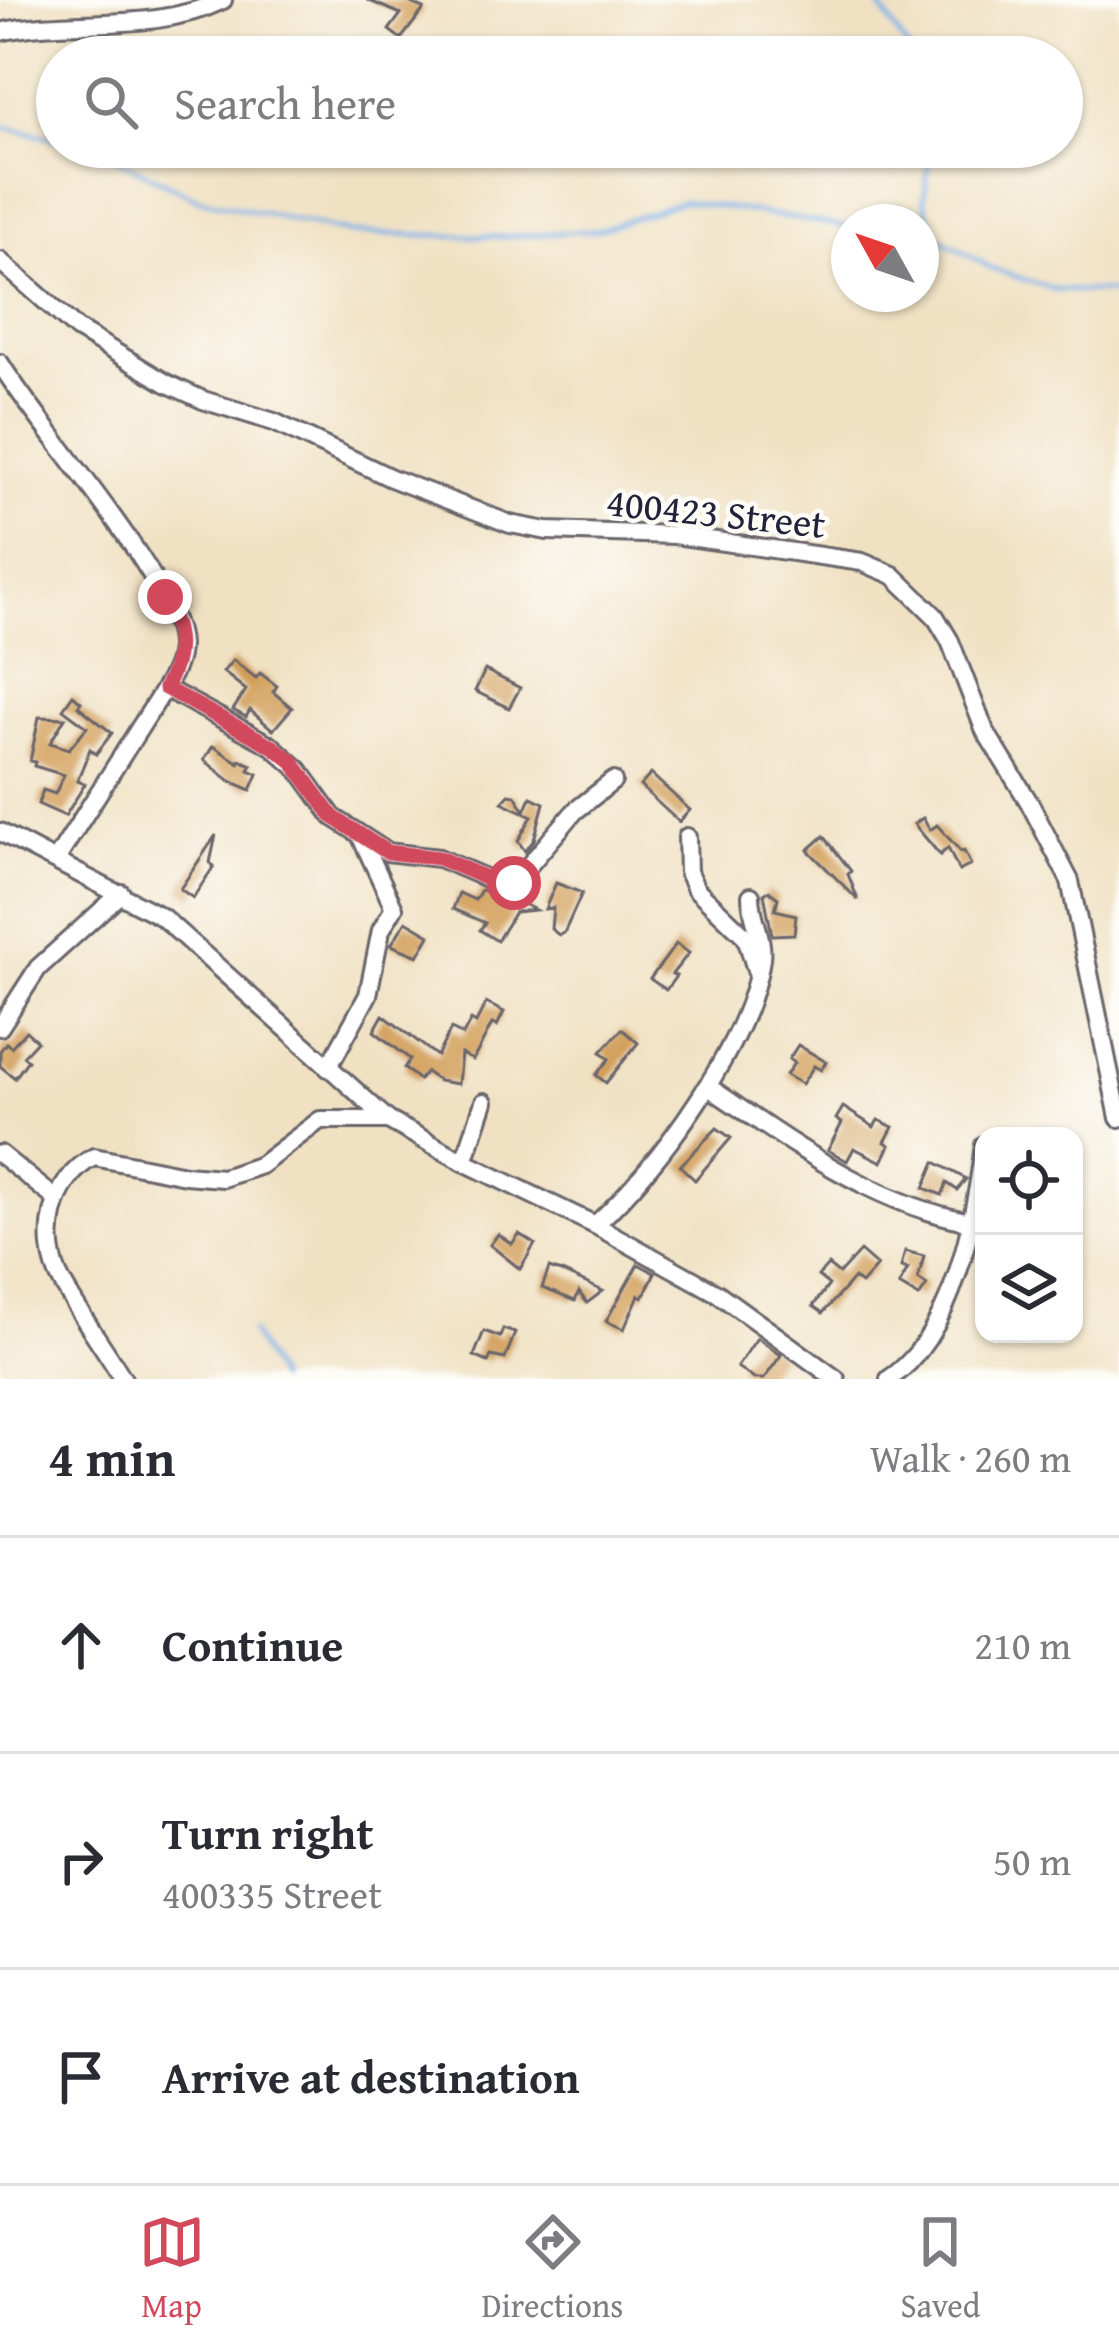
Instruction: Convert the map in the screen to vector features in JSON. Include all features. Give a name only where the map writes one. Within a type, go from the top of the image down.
[{"type":"street","points":[[0,32],[140,23],[223,0]]},
{"type":"street","name":"400423 Street","points":[[0,261],[77,329],[136,367],[203,400],[274,422],[391,478],[510,524],[675,535],[862,562],[893,575],[935,616],[950,641],[985,731],[1070,881],[1119,1118]]},
{"type":"street","points":[[0,363],[165,597],[181,646],[165,688],[56,860]]},
{"type":"street","points":[[165,688],[291,760],[333,817],[387,852],[439,858],[495,882],[514,883],[575,811],[614,781]]},
{"type":"street","points":[[0,832],[162,916],[388,1120],[596,1225],[717,1293],[836,1379]]},
{"type":"street","points":[[328,1068],[368,994],[381,930],[394,908],[361,836]]},
{"type":"street","points":[[687,836],[688,872],[696,889],[746,937],[758,976]]},
{"type":"street","points":[[0,1027],[38,968],[121,893]]},
{"type":"street","points":[[596,1225],[636,1184],[707,1086],[748,1008],[763,953],[751,916],[751,896]]},
{"type":"street","points":[[707,1086],[862,1184],[936,1215],[971,1222]]},
{"type":"street","points":[[464,1162],[484,1102]]},
{"type":"street","points":[[124,1379],[59,1279],[50,1229],[56,1199],[74,1171],[94,1157],[224,1178],[261,1165],[320,1120],[388,1120]]},
{"type":"street","points":[[0,1154],[56,1199]]},
{"type":"street","points":[[889,1379],[909,1363],[932,1330],[964,1253],[975,1197]]},
{"type":"building","points":[[367,0],[404,0],[424,9],[403,36],[397,36],[389,30],[401,14]]},
{"type":"building","points":[[233,660],[256,678],[260,673],[277,686],[273,692],[292,708],[273,730],[250,710],[246,717],[233,710],[246,690],[223,672]]},
{"type":"building","points":[[485,670],[520,688],[509,708],[475,691]]},
{"type":"building","points":[[73,695],[81,702],[78,706],[112,733],[96,754],[90,749],[77,781],[85,784],[65,816],[38,804],[43,790],[55,794],[64,775],[30,761],[39,717],[65,718],[50,743],[69,749],[87,727],[63,709]]},
{"type":"building","points":[[213,746],[239,763],[252,765],[249,770],[258,774],[251,790],[230,781],[204,760]]},
{"type":"building","points":[[651,774],[690,810],[679,822],[640,786]]},
{"type":"building","points":[[509,794],[515,795],[525,811],[531,797],[544,803],[534,840],[525,851],[518,841],[532,816],[502,802]]},
{"type":"building","points":[[923,818],[930,830],[937,825],[964,851],[971,865],[959,871],[948,848],[940,855],[914,824]]},
{"type":"building","points":[[216,835],[210,863],[214,866],[193,898],[180,889]]},
{"type":"building","points":[[824,836],[851,871],[848,874],[858,900],[808,850]]},
{"type":"building","points":[[556,883],[582,893],[559,935],[551,929],[553,908],[545,909]]},
{"type":"building","points":[[481,890],[506,895],[535,910],[515,912],[497,941],[480,930],[485,923],[453,909],[459,893],[475,900]]},
{"type":"building","points":[[769,891],[778,898],[775,910],[796,915],[794,934],[772,935],[764,894]]},
{"type":"building","points":[[406,921],[430,935],[418,956],[391,945]]},
{"type":"building","points":[[676,944],[689,953],[666,990],[650,979]]},
{"type":"building","points":[[486,1003],[504,1012],[473,1060],[461,1054],[458,1084],[439,1081],[426,1072],[419,1080],[404,1068],[410,1059],[374,1031],[383,1015],[437,1056],[451,1029],[463,1035]]},
{"type":"building","points":[[622,1029],[638,1043],[606,1083],[596,1075],[609,1059],[601,1052]]},
{"type":"building","points":[[26,1031],[37,1041],[23,1056],[28,1060],[15,1078],[0,1066],[0,1051]]},
{"type":"building","points":[[798,1045],[826,1062],[821,1070],[814,1066],[802,1084],[786,1075]]},
{"type":"building","points":[[843,1107],[874,1127],[878,1120],[893,1127],[882,1162],[854,1148],[847,1161],[828,1150],[842,1123],[836,1119]]},
{"type":"building","points":[[717,1128],[731,1138],[695,1180],[680,1166]]},
{"type":"building","points":[[935,1162],[966,1179],[957,1190],[947,1183],[942,1195],[924,1188]]},
{"type":"building","points":[[498,1234],[512,1244],[519,1234],[535,1244],[520,1269],[490,1245]]},
{"type":"building","points":[[860,1251],[877,1266],[861,1284],[854,1278],[823,1313],[813,1306],[829,1285],[818,1276],[828,1265],[839,1274]]},
{"type":"building","points":[[905,1251],[924,1256],[918,1279],[927,1285],[919,1297],[899,1285],[908,1269],[901,1267]]},
{"type":"building","points":[[638,1264],[655,1273],[624,1329],[606,1321]]},
{"type":"building","points":[[549,1268],[603,1291],[587,1303],[579,1292],[575,1301],[542,1288]]},
{"type":"building","points":[[503,1329],[515,1333],[505,1359],[491,1356],[488,1362],[474,1356],[484,1331],[500,1337]]},
{"type":"building","points":[[757,1338],[781,1355],[764,1379],[754,1379],[737,1367]]},
{"type":"waterway","points":[[876,0],[899,36]]},
{"type":"waterway","points":[[0,126],[36,134]]},
{"type":"waterway","points":[[135,168],[198,199],[352,233],[503,237],[598,230],[683,201],[831,224]]},
{"type":"waterway","points":[[928,168],[924,200],[935,236],[995,270],[1057,290],[1119,296]]},
{"type":"waterway","points":[[251,1332],[277,1379]]},
{"type":"route","points":[[165,597],[181,646],[165,688],[291,760],[333,817],[387,852],[439,858],[495,882],[514,883]]}]
